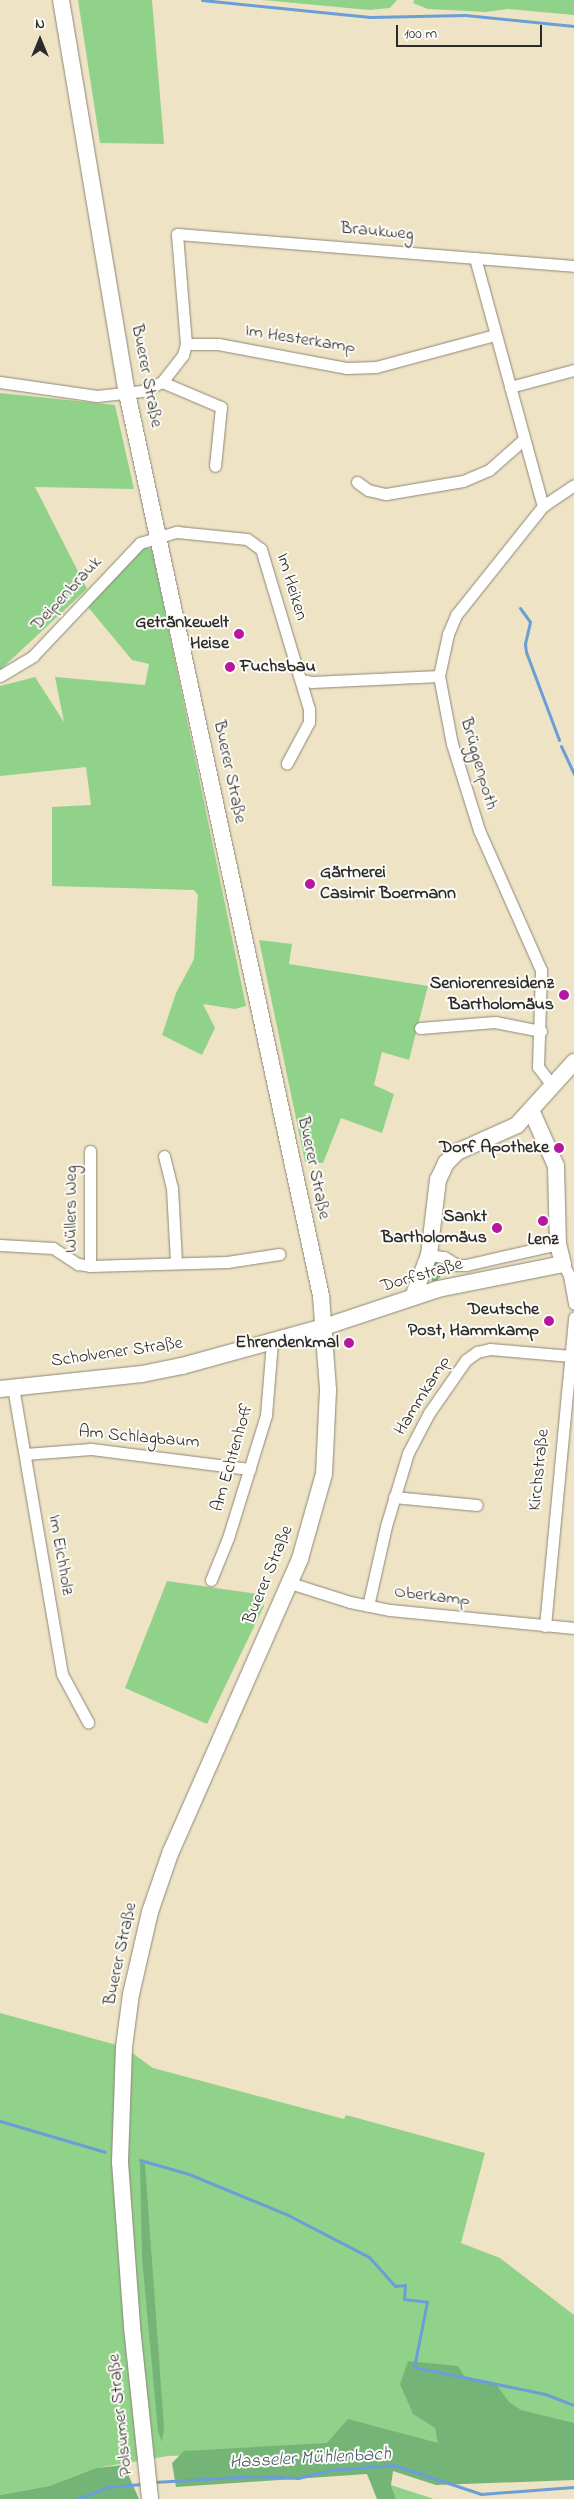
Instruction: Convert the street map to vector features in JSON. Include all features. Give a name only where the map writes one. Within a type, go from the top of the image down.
[{"type":"main road","name":"Buerer Straße","points":[[61,0],[127,393],[321,1296],[328,1390],[324,1474],[308,1535],[290,1583],[171,1852],[140,1950],[124,2047],[120,2099],[124,2234],[132,2327]]},
{"type":"main road","points":[[413,1297],[429,1255],[438,1180],[446,1163],[457,1152],[516,1125],[532,1110],[551,1084],[574,1062]]},
{"type":"main road","points":[[532,1110],[556,1166],[558,1244],[563,1264]]},
{"type":"main road","name":"Dorfstraße","points":[[324,1327],[413,1297],[563,1264]]},
{"type":"main road","name":"Scholvener Straße","points":[[7,1388],[142,1374],[272,1342],[324,1327]]},
{"type":"main road","name":"Polsumer Straße","points":[[132,2327],[150,2498]]},
{"type":"street","name":"Braukweg","points":[[186,344],[177,234],[574,266]]},
{"type":"street","points":[[475,258],[543,506]]},
{"type":"street","name":"Im Hesterkamp","points":[[186,344],[218,344],[346,368],[376,367],[495,335]]},
{"type":"street","points":[[0,382],[97,396],[127,393],[162,382],[183,355],[186,344]]},
{"type":"street","points":[[510,387],[574,370]]},
{"type":"street","points":[[162,382],[221,407],[214,466]]},
{"type":"street","points":[[357,482],[368,490],[386,494],[463,481],[489,470],[524,439]]},
{"type":"street","name":"Brüggenpoth","points":[[551,1084],[538,1067],[541,1031],[541,970],[479,830],[451,741],[439,676],[448,634],[456,615],[543,506],[574,485]]},
{"type":"street","name":"Im Heiken","points":[[158,536],[176,532],[247,539],[261,549],[301,680],[309,722],[287,763]]},
{"type":"street","name":"Deipenbrauk","points":[[0,676],[33,656],[135,547],[158,536]]},
{"type":"street","points":[[301,680],[312,682],[439,676]]},
{"type":"street","points":[[420,1028],[495,1022],[541,1031]]},
{"type":"street","name":"Wüllers Weg","points":[[90,1152],[90,1266]]},
{"type":"street","points":[[164,1156],[172,1188],[176,1264]]},
{"type":"street","points":[[429,1255],[444,1257],[457,1265],[466,1265],[558,1244]]},
{"type":"street","name":"Wüllers Weg","points":[[0,1245],[53,1248],[78,1264],[90,1266],[227,1262],[280,1254]]},
{"type":"street","points":[[563,1264],[569,1275],[574,1304]]},
{"type":"street","name":"Kirchstraße","points":[[545,1626],[574,1317]]},
{"type":"street","name":"Am Echtenhoff","points":[[211,1580],[250,1469],[266,1415],[272,1342]]},
{"type":"street","name":"Hammkamp","points":[[368,1606],[394,1497],[418,1432],[466,1360],[478,1352],[490,1349],[571,1356]]},
{"type":"street","name":"Im Eichholz","points":[[7,1388],[24,1454],[62,1674],[88,1722]]},
{"type":"street","name":"Am Schlagbaum","points":[[24,1454],[91,1449],[250,1469]]},
{"type":"street","points":[[394,1497],[477,1505]]},
{"type":"street","name":"Oberkamp","points":[[290,1583],[368,1606],[574,1628]]},
{"type":"green space","points":[[78,0],[152,0],[164,144],[100,143]]},
{"type":"green space","points":[[263,0],[397,0],[390,8],[369,10]]},
{"type":"green space","points":[[414,0],[574,0],[574,15],[508,9],[486,12],[428,9],[413,3]]},
{"type":"green space","points":[[0,393],[115,405],[134,489],[35,487],[87,589],[0,670]]},
{"type":"green space","points":[[143,547],[152,549],[246,1006],[235,1009],[203,1004],[215,1028],[202,1055],[162,1035],[176,993],[194,959],[198,895],[194,890],[52,886],[52,807],[91,805],[86,767],[0,776],[0,686],[35,677],[64,722],[55,677],[145,685],[149,664],[132,660],[88,607]]},
{"type":"green space","points":[[259,940],[292,944],[289,964],[428,986],[409,1060],[382,1052],[374,1085],[394,1094],[382,1133],[341,1118],[323,1163],[305,1162]]},
{"type":"green space","points":[[435,1261],[442,1262],[444,1271],[437,1281],[432,1281],[429,1273]]},
{"type":"green space","points":[[167,1581],[258,1594],[264,1606],[207,1724],[125,1688]]},
{"type":"green space","points":[[0,2013],[124,2047],[153,2068],[344,2119],[346,2115],[485,2153],[461,2243],[500,2258],[574,2315],[574,2466],[329,2451],[168,2456],[96,2468],[49,2486],[0,2495]]},
{"type":"green space","points":[[140,2162],[145,2164],[164,2428],[162,2442],[158,2431],[142,2258]]},
{"type":"green space","points":[[408,2361],[458,2366],[466,2379],[496,2384],[509,2402],[521,2410],[574,2423],[574,2480],[436,2485],[393,2471],[391,2485],[396,2499],[377,2499],[367,2474],[176,2487],[172,2463],[184,2451],[327,2443],[348,2419],[438,2443],[435,2428],[413,2414],[400,2384]]},
{"type":"green space","points":[[124,2465],[139,2499],[0,2499],[0,2495],[49,2486],[96,2468]]},
{"type":"green space","points":[[391,2485],[434,2499],[396,2499]]},
{"type":"waterway","points":[[202,0],[370,17],[465,15],[574,26]]},
{"type":"waterway","points":[[520,608],[530,622],[525,644],[526,652],[559,740]]},
{"type":"waterway","points":[[561,746],[574,774]]},
{"type":"waterway","points":[[0,2121],[105,2152]]},
{"type":"waterway","points":[[140,2160],[189,2174],[288,2215],[369,2257],[395,2286],[405,2285],[404,2299],[427,2302],[414,2367],[545,2394],[574,2405]]},
{"type":"waterway","name":"Hasseler Mühlenbach","points":[[154,2482],[255,2476],[298,2478],[331,2470],[394,2465],[481,2494],[574,2487]]},
{"type":"waterway","name":"Hasseler Mühlenbach","points":[[77,2499],[108,2487],[142,2484]]},
{"type":"place","name":"Getränkewelt Heise","points":[[239,634]]},
{"type":"place","name":"Fuchsbau","points":[[230,667]]},
{"type":"place","name":"Gärtnerei Casimir Boermann","points":[[310,884]]},
{"type":"place","name":"Seniorenresidenz Bartholomäus","points":[[564,995]]},
{"type":"place","name":"Dorf Apotheke","points":[[559,1148]]},
{"type":"place","name":"Lenz","points":[[543,1221]]},
{"type":"place","name":"Sankt Bartholomäus","points":[[497,1228]]},
{"type":"place","name":"Deutsche Post, Hammkamp","points":[[549,1321]]},
{"type":"place","name":"Ehrendenkmal","points":[[349,1343]]}]
